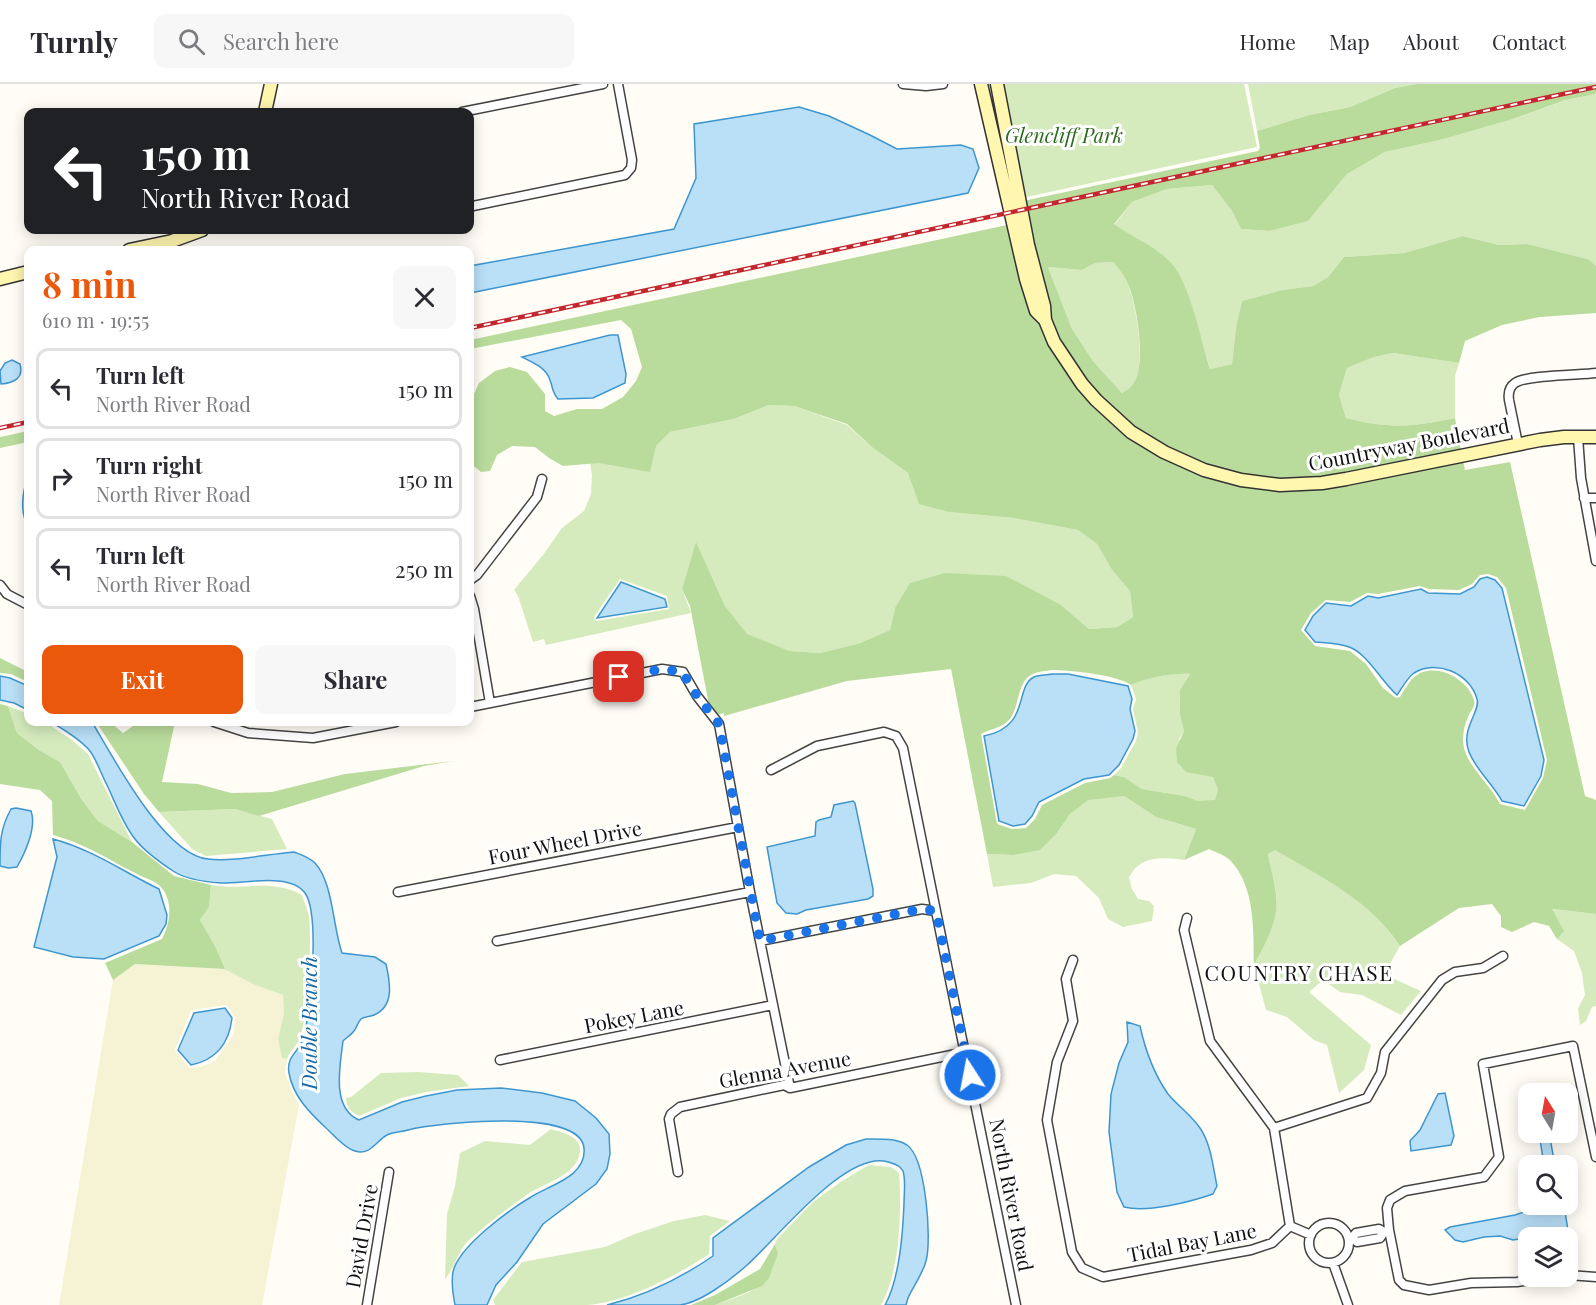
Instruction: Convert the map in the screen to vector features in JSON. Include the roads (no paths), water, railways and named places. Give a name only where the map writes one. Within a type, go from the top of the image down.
[{"type":"street","points":[[267,108],[271,84]]},
{"type":"street","points":[[474,110],[603,84]]},
{"type":"street","points":[[474,206],[625,175],[631,168],[632,160],[618,84]]},
{"type":"street","points":[[903,84],[926,86],[942,84]]},
{"type":"street","name":"Countryway Boulevard","points":[[981,84],[1026,279],[1036,311],[1045,320],[1064,357],[1096,400],[1131,432],[1183,462],[1223,476],[1280,485],[1322,483],[1518,444],[1596,437]]},
{"type":"street","name":"Countryway Boulevard","points":[[997,84],[1028,245],[1044,306],[1045,320]]},
{"type":"street","points":[[148,246],[191,234]]},
{"type":"street","points":[[0,279],[24,273]]},
{"type":"street","points":[[1518,444],[1508,393],[1515,383],[1526,378],[1596,374]]},
{"type":"street","points":[[1578,437],[1578,458],[1596,561]]},
{"type":"street","points":[[474,577],[537,497],[542,479]]},
{"type":"street","points":[[1584,498],[1596,498]]},
{"type":"street","points":[[0,585],[7,594],[24,603]]},
{"type":"street","points":[[474,609],[490,703]]},
{"type":"street","points":[[474,706],[662,669],[682,672],[719,724],[790,1088]]},
{"type":"street","points":[[239,726],[248,733],[313,738],[375,726]]},
{"type":"street","name":"North River Road","points":[[771,770],[806,751],[827,743],[884,732],[896,736],[903,748],[1016,1305]]},
{"type":"street","name":"Four Wheel Drive","points":[[398,892],[738,826]]},
{"type":"street","points":[[497,941],[750,892]]},
{"type":"street","points":[[760,941],[922,909],[936,911]]},
{"type":"street","points":[[1187,918],[1184,930],[1210,1041],[1274,1128],[1290,1226],[1311,1235]]},
{"type":"street","points":[[1274,1128],[1367,1098],[1381,1073],[1385,1052],[1442,980],[1455,972],[1483,968],[1503,956]]},
{"type":"street","name":"Tidal Bay Lane","points":[[1073,960],[1066,979],[1073,1021],[1057,1062],[1047,1120],[1072,1252],[1082,1268],[1103,1277],[1251,1250],[1272,1243],[1290,1226]]},
{"type":"street","name":"Pokey Lane","points":[[500,1060],[773,1005]]},
{"type":"street","points":[[1518,1282],[1471,1283],[1429,1290],[1404,1286],[1399,1280],[1386,1231],[1390,1200],[1401,1193],[1484,1177],[1499,1157],[1484,1064],[1573,1047],[1596,1157]]},
{"type":"street","name":"Glenna Avenue","points":[[678,1172],[669,1119],[676,1109],[687,1104],[784,1085],[790,1088],[966,1052]]},
{"type":"street","name":"David Drive","points":[[367,1305],[389,1172]]},
{"type":"street","points":[[1351,1239],[1342,1228],[1330,1223],[1318,1227],[1311,1235],[1309,1245],[1314,1257],[1320,1261],[1333,1263],[1348,1252],[1351,1239],[1356,1233],[1379,1229],[1386,1231]]},
{"type":"street","points":[[1333,1263],[1348,1305]]},
{"type":"street","points":[[1578,1275],[1596,1276]]},
{"type":"water","points":[[799,107],[829,116],[897,149],[961,145],[973,149],[979,168],[968,193],[474,292],[474,265],[674,229],[696,178],[694,124]]},
{"type":"water","points":[[618,335],[626,374],[625,383],[593,398],[558,399],[545,372],[522,357]]},
{"type":"water","points":[[12,360],[20,364],[21,373],[14,381],[1,384],[0,371],[5,363]]},
{"type":"water","points":[[1487,577],[1495,580],[1502,588],[1544,760],[1541,776],[1524,806],[1502,801],[1472,759],[1467,736],[1477,699],[1473,690],[1460,676],[1442,668],[1423,669],[1411,675],[1397,695],[1368,661],[1355,650],[1341,645],[1315,642],[1305,630],[1313,616],[1326,603],[1351,606],[1368,596],[1378,598],[1421,589],[1428,593],[1460,594],[1474,587],[1480,579]]},
{"type":"water","points":[[621,582],[665,599],[667,607],[597,618]]},
{"type":"water","points":[[1068,674],[1128,686],[1132,699],[1130,709],[1135,731],[1133,739],[1119,765],[1109,775],[1084,779],[1039,802],[1025,824],[1013,826],[999,821],[984,736],[999,731],[1009,724],[1015,716],[1028,682],[1036,676]]},
{"type":"water","points":[[0,676],[24,684],[24,708],[0,700]]},
{"type":"water","name":"Double Branch","points":[[57,726],[94,726],[141,802],[174,841],[191,853],[218,860],[294,852],[308,858],[321,871],[329,893],[342,953],[375,957],[386,964],[389,978],[388,1000],[385,1006],[374,1015],[361,1019],[355,1030],[343,1041],[339,1085],[344,1106],[350,1114],[359,1120],[402,1102],[426,1096],[457,1090],[501,1088],[542,1093],[575,1101],[596,1118],[609,1134],[610,1154],[607,1169],[596,1184],[543,1224],[517,1262],[496,1285],[487,1305],[455,1305],[452,1280],[457,1262],[474,1241],[498,1220],[531,1197],[565,1179],[580,1166],[584,1148],[576,1135],[559,1127],[534,1122],[475,1122],[423,1127],[392,1133],[369,1150],[360,1152],[343,1144],[302,1103],[289,1073],[289,1062],[303,1039],[311,987],[312,921],[310,904],[305,893],[289,883],[278,881],[215,883],[202,881],[178,874],[158,861],[130,833],[96,761],[90,751]]},
{"type":"water","points":[[853,801],[873,896],[868,899],[806,910],[797,914],[786,913],[777,903],[767,847],[815,836],[816,822],[831,817],[834,805]]},
{"type":"water","points":[[11,809],[31,811],[32,825],[27,847],[17,867],[8,868],[0,866],[1,836]]},
{"type":"water","points":[[53,839],[94,855],[159,889],[167,915],[166,924],[159,936],[104,959],[73,957],[34,947],[57,857]]},
{"type":"water","points":[[225,1008],[232,1018],[224,1043],[208,1059],[191,1065],[178,1050],[194,1013]]},
{"type":"water","points":[[1127,1022],[1140,1026],[1158,1078],[1168,1094],[1204,1134],[1217,1186],[1213,1194],[1156,1208],[1124,1207],[1117,1192],[1109,1132],[1111,1094],[1119,1063],[1128,1042]]},
{"type":"water","points":[[1445,1093],[1454,1136],[1451,1145],[1411,1151],[1410,1141],[1420,1130],[1438,1094]]},
{"type":"water","points":[[866,1139],[893,1140],[907,1145],[914,1153],[923,1182],[928,1218],[928,1251],[925,1266],[906,1305],[885,1305],[894,1282],[899,1255],[904,1175],[902,1169],[895,1164],[871,1162],[852,1169],[832,1183],[746,1266],[706,1295],[680,1305],[607,1305],[648,1291],[701,1264],[713,1256],[713,1238],[809,1167],[846,1145]]},
{"type":"water","points":[[1541,1143],[1551,1143],[1553,1155],[1542,1155]]},
{"type":"water","points":[[1515,1215],[1566,1215],[1567,1227],[1518,1227],[1518,1239],[1500,1236],[1463,1242],[1455,1240],[1445,1230],[1450,1227]]},
{"type":"railway","points":[[474,327],[1596,87]]},
{"type":"railway","points":[[0,428],[24,423]]},
{"type":"district","name":"COUNTRY CHASE","points":[[1299,974]]},
{"type":"park label","name":"Glencliff Park","points":[[1064,136]]}]
